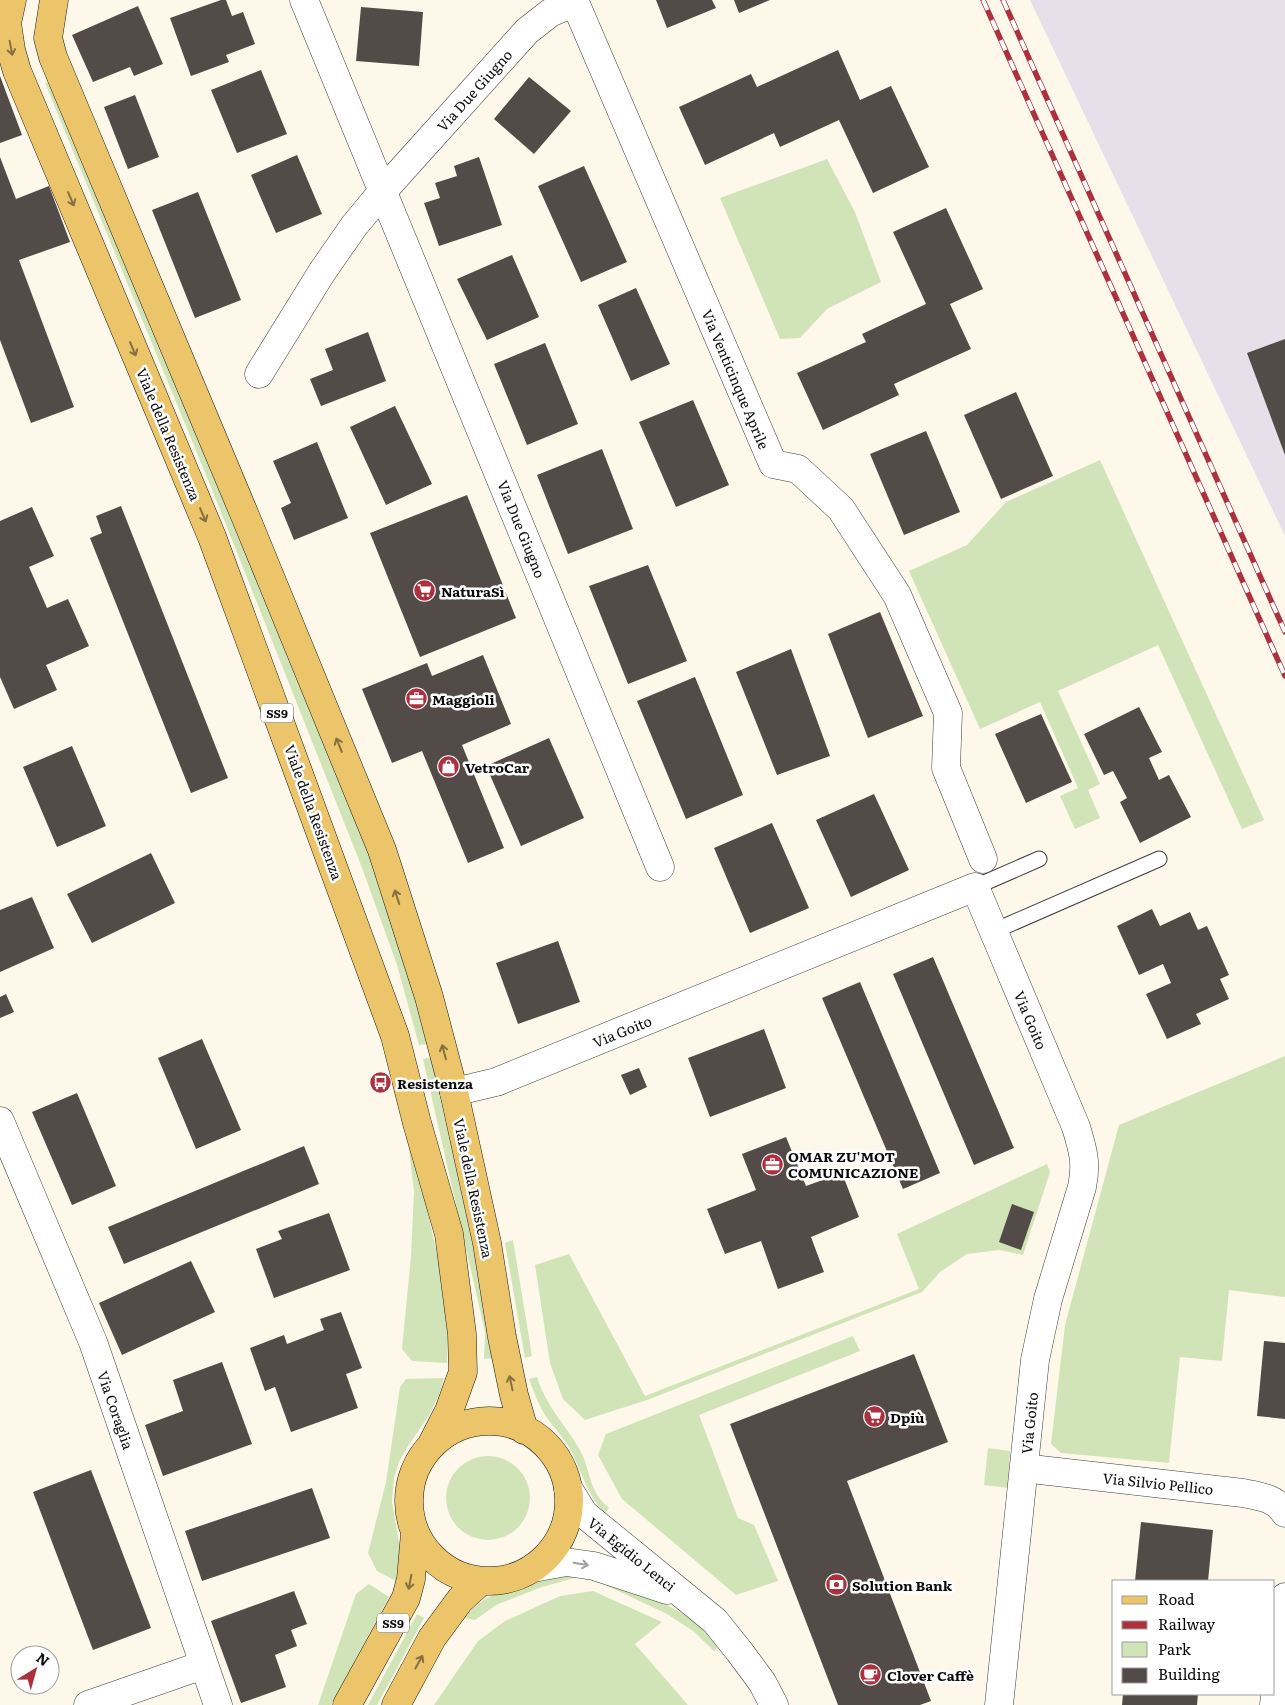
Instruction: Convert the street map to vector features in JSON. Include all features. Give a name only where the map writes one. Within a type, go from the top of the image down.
[{"type":"main road","name":"Viale della Resistenza","points":[[12,0],[8,23],[11,50],[17,71],[212,537],[395,1036],[417,1124],[449,1234],[462,1334],[463,1372],[449,1412],[432,1444],[418,1463],[410,1486],[409,1510],[415,1533],[426,1551],[442,1566],[461,1576],[482,1581],[509,1579],[533,1568],[550,1553],[563,1533],[568,1511],[568,1488],[560,1464],[544,1444],[524,1430],[500,1422],[476,1422],[452,1430],[432,1444]]},
{"type":"main road","name":"Viale della Resistenza","points":[[54,0],[48,38],[54,57],[382,850],[429,998],[454,1092],[487,1243],[508,1368],[524,1430]]},
{"type":"main road","name":"Viale della Resistenza","points":[[347,1705],[406,1598],[411,1579],[415,1533]]},
{"type":"main road","points":[[396,1705],[432,1638],[460,1600],[482,1581]]},
{"type":"street","name":"Via Due Giugno","points":[[304,0],[660,867]]},
{"type":"street","name":"Via Due Giugno","points":[[259,374],[354,226],[383,191],[527,31],[550,13],[575,1]]},
{"type":"street","name":"Via Venticinque Aprile","points":[[575,1],[773,464],[798,469],[841,509],[897,595],[948,713],[946,768],[983,859]]},
{"type":"street","name":"Via Goito","points":[[454,1092],[496,1082],[975,888],[1076,1127],[1084,1151],[1085,1170],[1082,1187],[1046,1307],[1035,1360],[1000,1705]]},
{"type":"street","name":"Via Coraglia","points":[[0,1121],[93,1342],[218,1705]]},
{"type":"street","name":"Via Silvio Pellico","points":[[1025,1467],[1243,1492],[1273,1501],[1282,1507],[1285,1513]]},
{"type":"street","name":"Via Egidio Lenci","points":[[568,1488],[584,1514],[715,1621],[762,1682],[774,1705]]},
{"type":"street","name":"Via Egidio Lenci","points":[[533,1568],[566,1562],[594,1566],[682,1595]]},
{"type":"street","points":[[1274,1705],[1285,1597]]},
{"type":"street","points":[[88,1705],[203,1665]]},
{"type":"lane","points":[[994,931],[1159,859]]},
{"type":"lane","points":[[975,888],[1039,860]]},
{"type":"shaded area","points":[[1030,0],[1285,0],[1285,536]]},
{"type":"green space","points":[[52,81],[220,482],[371,861],[404,962],[427,1044],[419,1045],[397,965],[361,865],[211,487],[45,83]]},
{"type":"green space","points":[[827,159],[855,212],[881,282],[827,309],[800,338],[780,339],[720,198]]},
{"type":"green space","points":[[1100,460],[1264,820],[1242,829],[1158,645],[1058,691],[1100,784],[1088,790],[1100,818],[1075,829],[1060,796],[1078,788],[1040,702],[980,729],[909,571],[967,545],[1006,502]]},
{"type":"green space","points":[[1285,1056],[1285,1297],[1229,1290],[1222,1361],[1180,1357],[1169,1463],[1061,1453],[1051,1444],[1065,1325],[1119,1125]]},
{"type":"green space","points":[[431,1057],[474,1249],[490,1332],[492,1358],[484,1359],[485,1332],[423,1059]]},
{"type":"green space","points":[[408,1143],[413,1143],[440,1269],[448,1329],[447,1363],[412,1361],[402,1349],[411,1256],[414,1191]]},
{"type":"green space","points":[[1047,1164],[1050,1172],[1023,1255],[999,1250],[967,1254],[940,1272],[922,1292],[647,1400],[585,1420],[563,1399],[550,1363],[535,1265],[569,1254],[645,1396],[919,1289],[897,1234]]},
{"type":"green space","points":[[513,1240],[532,1356],[525,1358],[505,1243]]},
{"type":"green space","points":[[853,1336],[860,1351],[699,1415],[738,1518],[754,1525],[778,1581],[736,1595],[622,1499],[598,1455],[606,1434]]},
{"type":"green space","points":[[537,1377],[545,1397],[580,1450],[595,1491],[609,1508],[605,1513],[593,1498],[568,1445],[547,1418],[537,1399],[529,1379]]},
{"type":"green space","points":[[444,1378],[439,1395],[428,1417],[399,1462],[394,1478],[392,1502],[400,1548],[396,1581],[377,1571],[368,1553],[386,1482],[400,1387],[406,1379]]},
{"type":"green space","points":[[988,1448],[1010,1451],[1008,1488],[984,1485]]},
{"type":"green space","points":[[488,1456],[504,1459],[518,1468],[527,1482],[530,1498],[527,1514],[518,1528],[504,1537],[488,1540],[472,1537],[458,1528],[449,1514],[446,1498],[449,1482],[458,1468],[472,1459]]},
{"type":"green space","points":[[564,1571],[578,1577],[542,1587],[496,1605],[475,1620],[464,1618],[477,1605],[495,1594],[519,1584]]},
{"type":"green space","points":[[603,1578],[677,1610],[697,1624],[719,1646],[714,1651],[693,1631],[667,1614],[601,1583]]},
{"type":"green space","points":[[369,1584],[389,1597],[331,1705],[318,1705],[356,1594]]},
{"type":"green space","points":[[593,1591],[662,1622],[635,1644],[688,1705],[434,1705],[478,1641],[505,1621],[560,1596]]},
{"type":"green space","points":[[417,1614],[424,1618],[377,1705],[368,1705]]},
{"type":"building","points":[[221,0],[226,0],[232,16],[243,12],[255,44],[226,55],[229,62],[191,76],[170,18]]},
{"type":"building","points":[[656,0],[712,0],[716,8],[667,28]]},
{"type":"building","points":[[734,0],[770,0],[739,13]]},
{"type":"building","points":[[138,6],[163,64],[134,76],[130,67],[93,82],[72,35]]},
{"type":"building","points":[[361,7],[423,12],[419,66],[356,61]]},
{"type":"building","points":[[838,50],[860,100],[891,86],[929,167],[873,193],[839,120],[780,147],[774,133],[705,165],[679,107],[751,74],[757,87]]},
{"type":"building","points":[[261,70],[287,134],[237,153],[211,90]]},
{"type":"building","points":[[0,76],[22,135],[0,143]]},
{"type":"building","points":[[529,77],[571,111],[534,154],[494,119]]},
{"type":"building","points":[[135,95],[159,157],[128,169],[104,107]]},
{"type":"building","points":[[297,155],[322,214],[276,233],[251,175]]},
{"type":"building","points":[[0,157],[16,199],[49,186],[70,242],[19,260],[74,407],[31,423],[0,340]]},
{"type":"building","points":[[479,157],[502,225],[439,246],[424,203],[440,198],[435,183],[457,176],[454,166]]},
{"type":"building","points":[[584,166],[627,262],[581,282],[538,186]]},
{"type":"building","points":[[198,192],[241,300],[195,318],[152,210]]},
{"type":"building","points":[[946,208],[983,289],[950,304],[971,349],[894,384],[899,395],[823,430],[797,373],[866,342],[862,334],[926,304],[893,232]]},
{"type":"building","points":[[512,255],[539,317],[487,340],[457,279]]},
{"type":"building","points":[[636,288],[670,364],[631,381],[598,305]]},
{"type":"building","points":[[368,332],[386,381],[321,406],[310,379],[333,370],[325,349]]},
{"type":"building","points":[[1285,339],[1285,455],[1247,353]]},
{"type":"building","points":[[545,343],[578,424],[527,445],[494,364]]},
{"type":"building","points":[[1016,392],[1053,476],[1001,499],[964,415]]},
{"type":"building","points":[[693,400],[729,485],[676,507],[639,422]]},
{"type":"building","points":[[395,406],[432,484],[386,505],[350,427]]},
{"type":"building","points":[[926,431],[960,512],[904,535],[870,454]]},
{"type":"building","points":[[317,442],[348,518],[294,540],[281,508],[291,503],[273,461]]},
{"type":"building","points":[[602,449],[633,529],[568,554],[537,475]]},
{"type":"building","points":[[467,495],[516,618],[420,657],[370,533]]},
{"type":"building","points":[[121,506],[228,778],[191,793],[90,538],[102,533],[96,516]]},
{"type":"building","points":[[32,507],[54,556],[29,567],[47,608],[68,599],[89,646],[46,665],[57,690],[14,709],[0,677],[0,521]]},
{"type":"building","points":[[648,565],[687,661],[628,684],[589,586]]},
{"type":"building","points":[[880,612],[923,716],[868,738],[828,634]]},
{"type":"building","points":[[791,649],[830,756],[777,775],[736,672]]},
{"type":"building","points":[[483,655],[511,724],[462,745],[504,848],[468,863],[422,751],[392,763],[362,689],[427,663],[432,676]]},
{"type":"building","points":[[695,677],[743,795],[686,819],[637,701]]},
{"type":"building","points":[[1139,707],[1162,752],[1149,758],[1159,780],[1169,775],[1191,817],[1140,843],[1120,802],[1127,798],[1113,771],[1104,775],[1084,734]]},
{"type":"building","points":[[1041,714],[1072,782],[1026,803],[995,734]]},
{"type":"building","points":[[549,738],[584,818],[521,846],[486,766]]},
{"type":"building","points":[[72,746],[106,826],[57,847],[23,767]]},
{"type":"building","points":[[874,794],[909,870],[851,897],[816,820]]},
{"type":"building","points":[[772,823],[809,908],[750,933],[714,848]]},
{"type":"building","points":[[151,853],[175,903],[92,943],[67,894]]},
{"type":"building","points":[[32,897],[54,948],[0,972],[0,910]]},
{"type":"building","points":[[1152,909],[1160,926],[1190,912],[1198,930],[1207,926],[1229,975],[1220,979],[1229,999],[1196,1014],[1201,1024],[1167,1039],[1146,994],[1171,983],[1163,964],[1139,975],[1117,926]]},
{"type":"building","points":[[558,941],[580,1002],[518,1024],[496,963]]},
{"type":"building","points":[[933,957],[1014,1148],[974,1165],[893,974]]},
{"type":"building","points":[[860,982],[940,1173],[903,1189],[822,998]]},
{"type":"building","points":[[6,994],[14,1012],[0,1018],[0,997]]},
{"type":"building","points":[[764,1029],[786,1088],[710,1117],[688,1058]]},
{"type":"building","points":[[202,1039],[241,1130],[196,1149],[158,1058]]},
{"type":"building","points":[[639,1068],[647,1087],[630,1095],[621,1075]]},
{"type":"building","points":[[77,1093],[116,1186],[72,1205],[32,1112]]},
{"type":"building","points":[[786,1137],[806,1186],[842,1173],[859,1217],[811,1237],[824,1272],[778,1289],[761,1241],[725,1254],[707,1209],[756,1190],[742,1154]]},
{"type":"building","points":[[304,1146],[319,1184],[124,1264],[108,1227]]},
{"type":"building","points":[[1012,1204],[1034,1212],[1021,1250],[999,1242]]},
{"type":"building","points":[[329,1213],[350,1270],[274,1298],[256,1249],[282,1239],[278,1231]]},
{"type":"building","points":[[191,1261],[215,1312],[122,1355],[99,1303]]},
{"type":"building","points":[[341,1312],[362,1368],[346,1374],[358,1408],[291,1432],[275,1387],[265,1391],[250,1348],[284,1335],[287,1344],[324,1330],[320,1319]]},
{"type":"building","points":[[1264,1341],[1285,1343],[1285,1419],[1257,1416]]},
{"type":"building","points":[[914,1354],[948,1442],[847,1481],[931,1701],[920,1705],[838,1705],[730,1424]]},
{"type":"building","points":[[222,1362],[252,1444],[163,1476],[145,1425],[183,1411],[173,1380]]},
{"type":"building","points":[[91,1470],[151,1628],[93,1650],[33,1492]]},
{"type":"building","points":[[312,1488],[330,1538],[202,1581],[185,1531]]},
{"type":"building","points":[[1141,1522],[1213,1530],[1208,1580],[1135,1580]]},
{"type":"building","points":[[294,1591],[307,1624],[291,1630],[297,1646],[275,1655],[286,1687],[241,1703],[211,1621]]},
{"type":"building","points":[[1123,1695],[1198,1695],[1197,1705],[1122,1705]]},
{"type":"railway","points":[[983,0],[1285,676]]},
{"type":"railway","points":[[1003,0],[1285,632]]},
{"type":"place","name":"NaturaSì","points":[[425,591]]},
{"type":"place","name":"Maggioli","points":[[416,699]]},
{"type":"place","name":"VetroCar","points":[[449,767]]},
{"type":"place","name":"Resistenza","points":[[381,1083]]},
{"type":"place","name":"OMAR ZU'MOT COMUNICAZIONE","points":[[772,1164]]},
{"type":"place","name":"Dpiù","points":[[874,1417]]},
{"type":"place","name":"Solution Bank","points":[[836,1585]]},
{"type":"place","name":"Clover Caffè","points":[[871,1675]]}]
